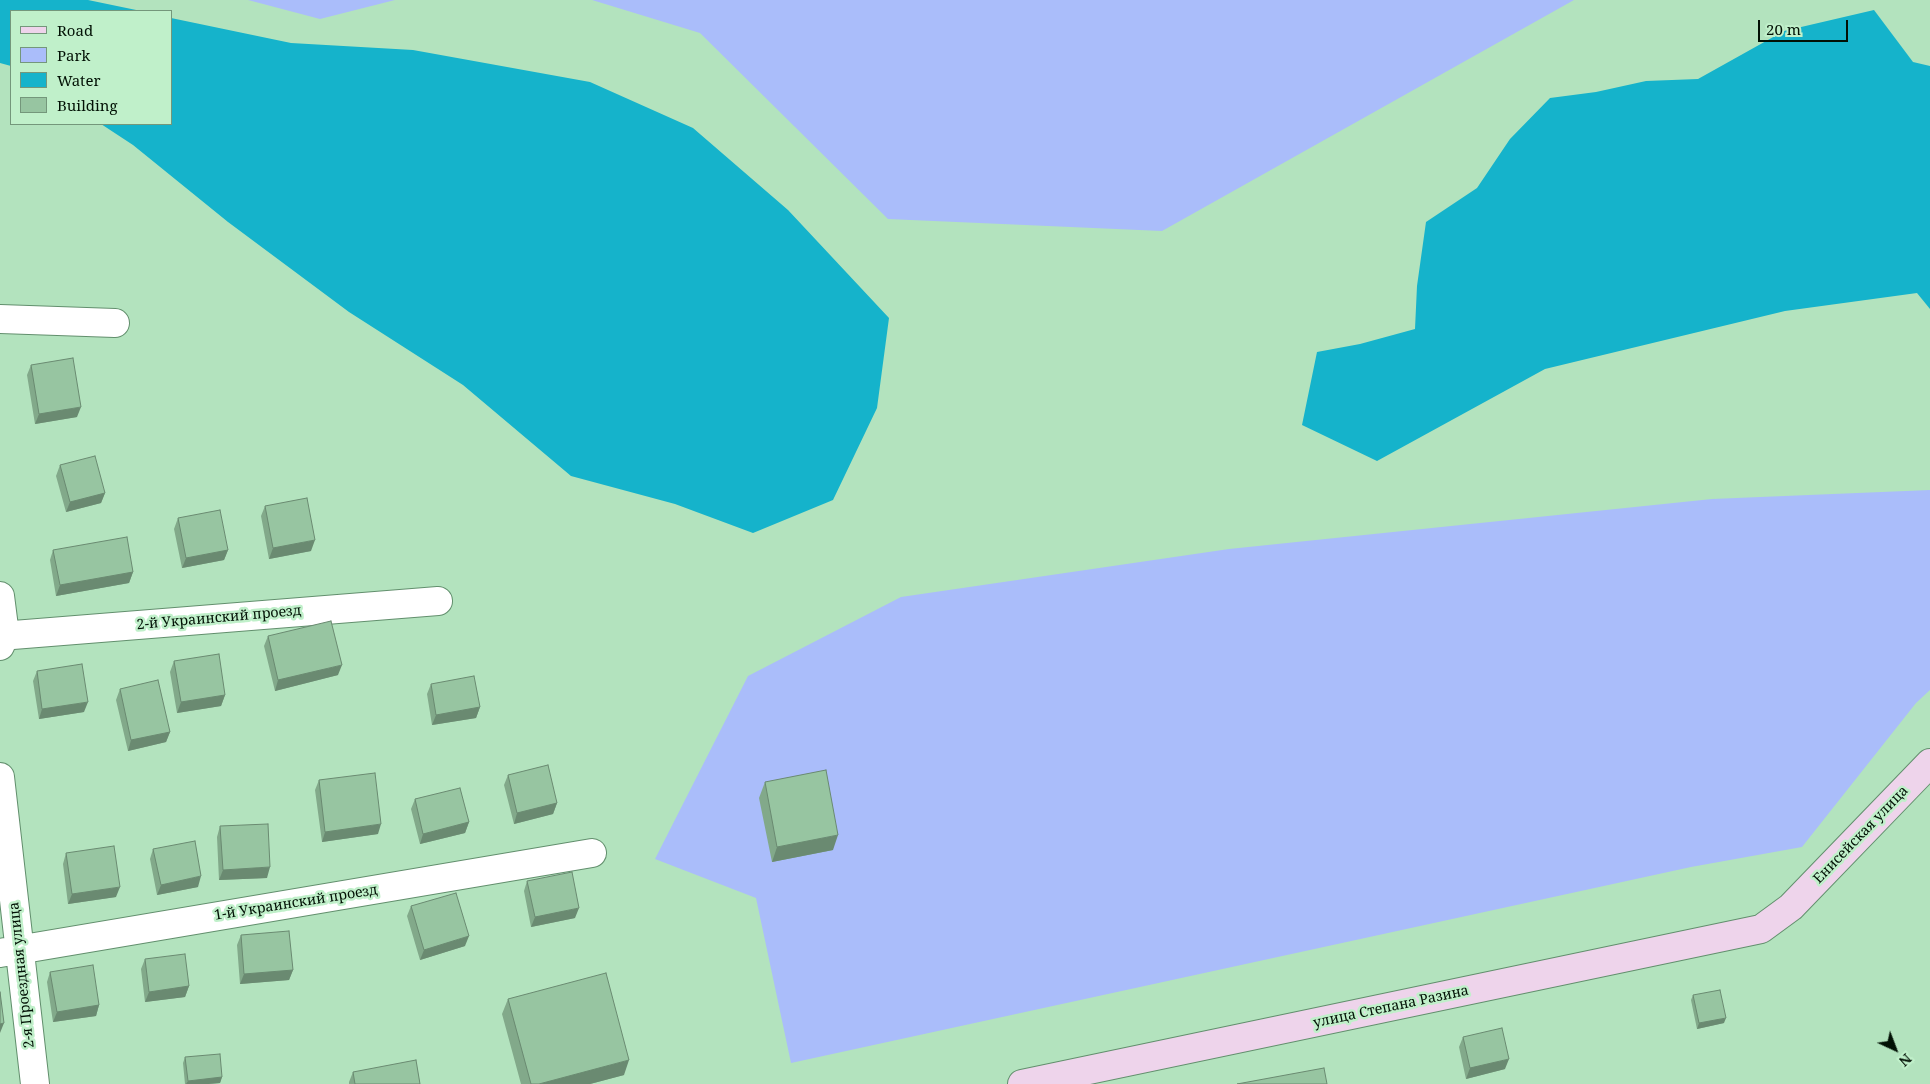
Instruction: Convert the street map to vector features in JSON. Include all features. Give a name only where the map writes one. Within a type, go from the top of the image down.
[{"type":"street","points":[[0,319],[114,323]]},
{"type":"street","points":[[0,596],[2,639]]},
{"type":"street","name":"2-й Украинский проезд","points":[[2,639],[438,601]]},
{"type":"street","name":"Енисейская улица","points":[[1761,929],[1791,907],[1930,763]]},
{"type":"street","name":"2-я Проездная улица","points":[[0,777],[10,951],[35,1084]]},
{"type":"street","name":"1-й Украинский проезд","points":[[10,951],[592,853]]},
{"type":"street","name":"улица Степана Разина","points":[[1022,1084],[1761,929]]},
{"type":"green space","points":[[248,0],[395,0],[320,19]]},
{"type":"green space","points":[[592,0],[1574,0],[1162,231],[888,219],[700,33]]},
{"type":"green space","points":[[1930,490],[1930,690],[1916,703],[1802,847],[1691,867],[791,1063],[756,898],[655,859],[748,676],[901,597],[1229,549],[1712,499]]},
{"type":"water","points":[[0,0],[88,0],[136,10],[10,10],[10,66],[0,63]]},
{"type":"water","points":[[1874,10],[1913,62],[1930,66],[1930,309],[1917,293],[1785,311],[1545,369],[1377,461],[1302,425],[1317,352],[1360,344],[1415,329],[1417,286],[1426,222],[1477,188],[1510,139],[1550,98],[1596,92],[1646,81],[1698,79],[1784,31]]},
{"type":"water","points":[[172,18],[291,43],[413,50],[590,82],[693,128],[788,210],[889,318],[877,408],[833,500],[753,533],[675,504],[571,476],[463,385],[349,312],[228,222],[133,145],[103,125],[172,125]]},
{"type":"building","points":[[73,358],[81,407],[39,414],[31,365]]},
{"type":"building","points":[[95,456],[105,493],[70,502],[60,465]]},
{"type":"building","points":[[307,498],[315,540],[273,548],[265,506]]},
{"type":"building","points":[[220,510],[228,550],[186,558],[178,518]]},
{"type":"building","points":[[127,537],[133,572],[60,585],[53,550]]},
{"type":"building","points":[[331,621],[342,665],[278,680],[268,636]]},
{"type":"building","points":[[219,654],[225,695],[181,702],[174,661]]},
{"type":"building","points":[[82,664],[88,702],[42,709],[37,671]]},
{"type":"building","points":[[474,676],[480,707],[436,715],[431,684]]},
{"type":"building","points":[[158,680],[170,732],[131,740],[120,689]]},
{"type":"building","points":[[548,765],[557,803],[517,813],[508,775]]},
{"type":"building","points":[[826,770],[838,835],[777,847],[765,782]]},
{"type":"building","points":[[375,773],[381,824],[325,832],[319,780]]},
{"type":"building","points":[[460,788],[469,822],[423,834],[415,799]]},
{"type":"building","points":[[268,824],[270,867],[223,870],[220,826]]},
{"type":"building","points":[[195,841],[201,876],[161,885],[153,849]]},
{"type":"building","points":[[114,846],[120,887],[72,894],[66,853]]},
{"type":"building","points":[[572,872],[579,908],[535,917],[527,881]]},
{"type":"building","points":[[456,893],[469,936],[424,950],[411,906]]},
{"type":"building","points":[[289,931],[293,970],[244,974],[241,935]]},
{"type":"building","points":[[185,954],[189,986],[149,992],[145,959]]},
{"type":"building","points":[[93,965],[99,1005],[57,1012],[50,972]]},
{"type":"building","points":[[606,973],[629,1060],[539,1084],[531,1084],[508,999]]},
{"type":"building","points":[[1720,990],[1726,1018],[1699,1023],[1693,995]]},
{"type":"building","points":[[0,992],[4,1023],[0,1024]]},
{"type":"building","points":[[1502,1028],[1509,1059],[1470,1068],[1463,1037]]},
{"type":"building","points":[[220,1054],[222,1077],[188,1081],[185,1057]]},
{"type":"building","points":[[416,1060],[420,1084],[355,1084],[353,1072]]},
{"type":"building","points":[[1324,1068],[1327,1084],[1237,1084]]}]
